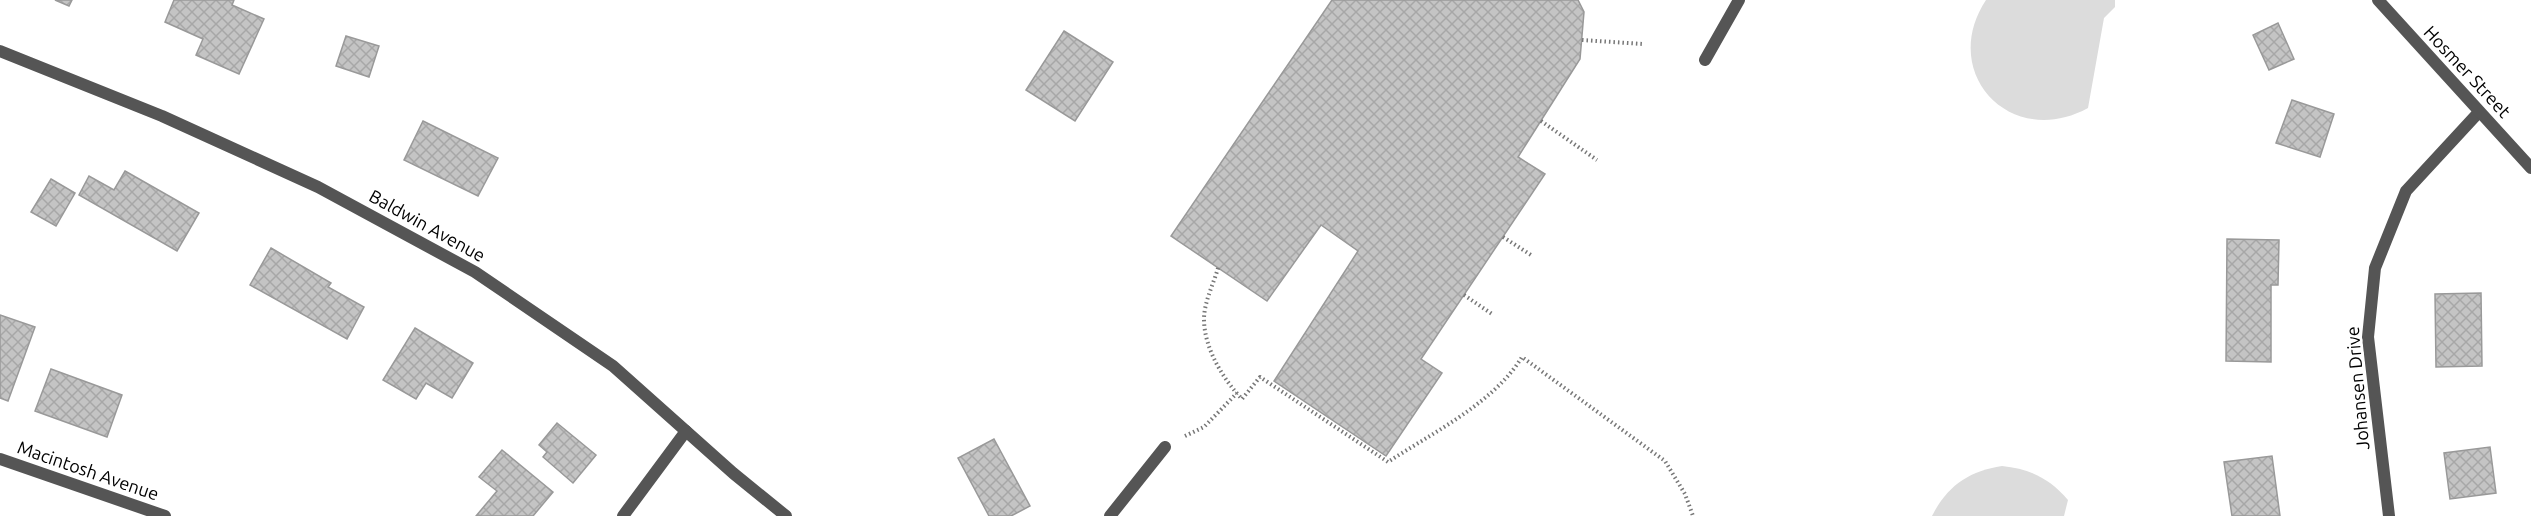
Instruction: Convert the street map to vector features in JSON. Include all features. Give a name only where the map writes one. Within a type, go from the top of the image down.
[{"type":"street","points":[[1705,60],[1739,0]]},
{"type":"street","name":"Hosmer Street","points":[[2378,0],[2531,168]]},
{"type":"street","name":"Baldwin Avenue","points":[[0,51],[162,116],[318,187],[475,272],[613,366],[786,516]]},
{"type":"street","name":"Johansen Drive","points":[[2390,516],[2368,337],[2375,268],[2406,191],[2479,112]]},
{"type":"street","points":[[623,516],[686,431]]},
{"type":"street","points":[[1110,516],[1165,447]]},
{"type":"street","name":"Macintosh Avenue","points":[[0,459],[165,516]]},
{"type":"path","points":[[1582,40],[1643,44]]},
{"type":"path","points":[[1541,121],[1597,160]]},
{"type":"path","points":[[1503,237],[1531,255]]},
{"type":"path","points":[[1218,268],[1204,319],[1214,355],[1225,380],[1242,399],[1260,377],[1388,462],[1480,401],[1511,374],[1522,357],[1665,461],[1684,494],[1693,516]]},
{"type":"path","points":[[1464,295],[1491,314]]},
{"type":"path","points":[[1165,447],[1204,427],[1237,393]]},
{"type":"shaded area","points":[[1986,0],[2115,0],[2115,7],[2104,18],[2088,108],[2060,118],[2033,119],[2009,112],[1990,97],[1977,77],[1971,54],[1973,27]]},
{"type":"shaded area","points":[[2002,466],[2030,472],[2054,486],[2068,500],[2064,516],[1932,516],[1945,496],[1960,482],[1979,472]]},
{"type":"building","points":[[55,0],[72,0],[69,6]]},
{"type":"building","points":[[174,0],[234,0],[232,5],[264,19],[239,74],[196,55],[203,39],[165,22]]},
{"type":"building","points":[[1332,0],[1578,0],[1584,12],[1580,59],[1518,157],[1545,174],[1421,359],[1442,373],[1386,456],[1274,381],[1358,251],[1321,225],[1267,301],[1171,236]]},
{"type":"building","points":[[2278,23],[2294,59],[2269,70],[2253,35]]},
{"type":"building","points":[[1064,31],[1113,62],[1075,121],[1026,90]]},
{"type":"building","points":[[346,36],[379,46],[369,77],[336,66]]},
{"type":"building","points":[[2292,100],[2334,114],[2320,157],[2276,143]]},
{"type":"building","points":[[423,121],[498,158],[478,196],[404,160]]},
{"type":"building","points":[[125,171],[199,213],[177,251],[79,195],[89,176],[114,190]]},
{"type":"building","points":[[51,179],[75,193],[56,226],[31,212]]},
{"type":"building","points":[[2227,239],[2279,240],[2278,285],[2271,285],[2271,362],[2226,361]]},
{"type":"building","points":[[271,248],[331,283],[328,287],[364,307],[347,339],[250,285]]},
{"type":"building","points":[[2481,293],[2482,366],[2436,367],[2435,294]]},
{"type":"building","points":[[0,315],[35,327],[8,401],[0,398]]},
{"type":"building","points":[[415,328],[473,363],[452,398],[426,383],[416,399],[383,380]]},
{"type":"building","points":[[51,369],[122,395],[107,437],[35,411]]},
{"type":"building","points":[[557,423],[596,455],[573,483],[543,457],[547,452],[539,445]]},
{"type":"building","points":[[994,439],[1030,506],[1011,516],[989,516],[958,458]]},
{"type":"building","points":[[2490,447],[2496,493],[2450,499],[2444,453]]},
{"type":"building","points":[[502,450],[553,492],[533,516],[476,516],[497,491],[479,477]]},
{"type":"building","points":[[2272,456],[2280,516],[2232,516],[2224,462]]}]
